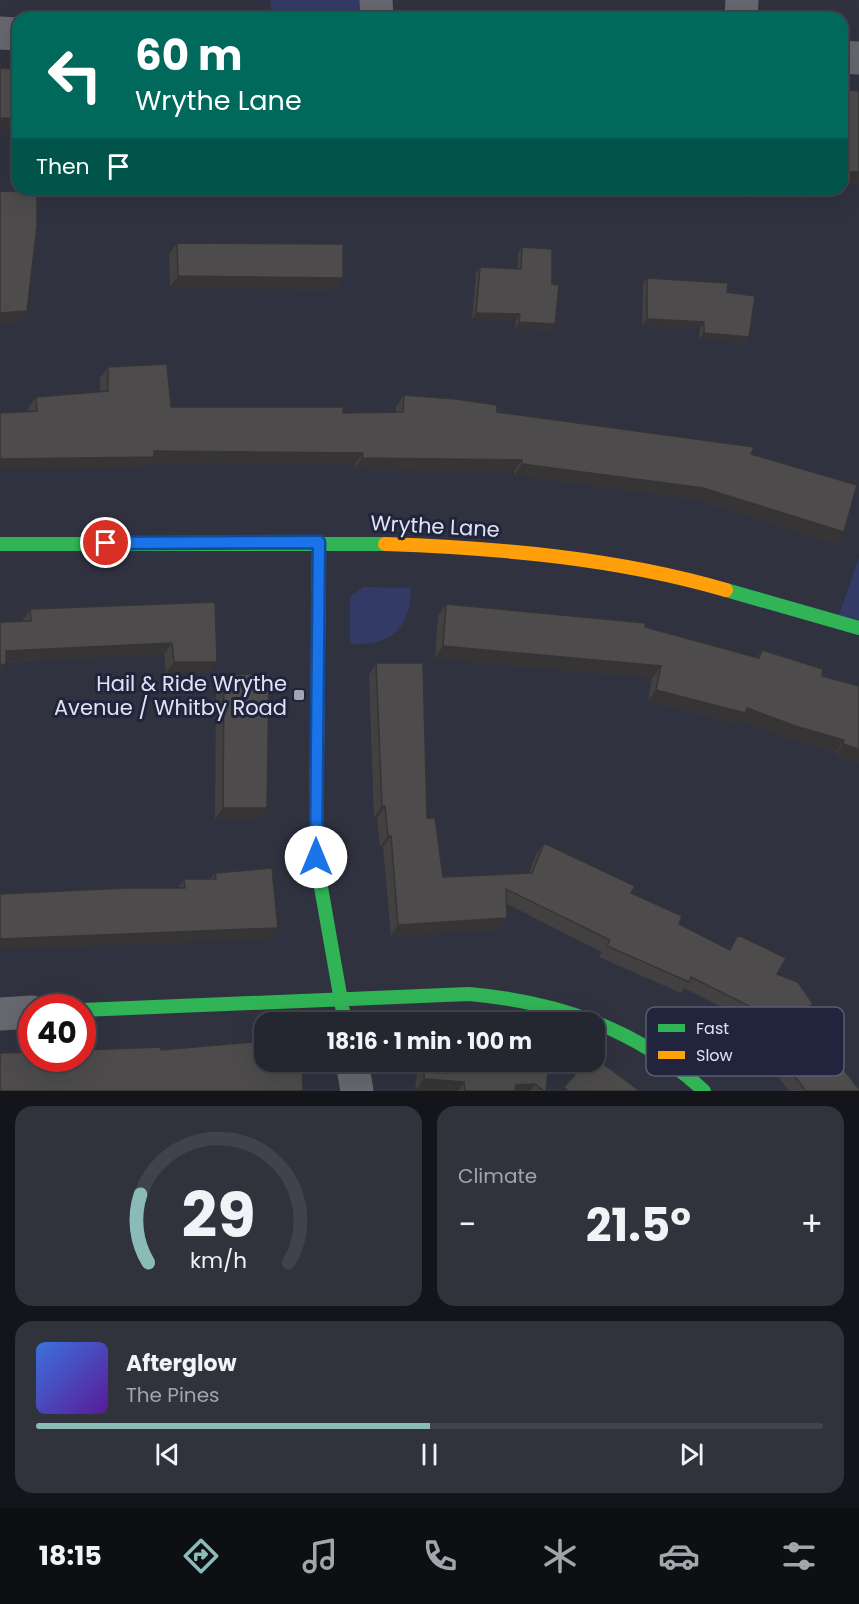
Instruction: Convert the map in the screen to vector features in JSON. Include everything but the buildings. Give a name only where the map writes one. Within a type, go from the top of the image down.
[{"type":"street","name":"Wrythe Lane","points":[[0,544],[319,542],[416,544],[534,553],[683,577],[859,628]]},
{"type":"street","points":[[319,542],[316,857],[343,1012]]},
{"type":"street","points":[[96,1009],[469,994],[535,1002],[601,1024],[646,1048]]},
{"type":"street","points":[[0,1014],[18,1013]]},
{"type":"street","points":[[354,1072],[357,1091]]},
{"type":"street","points":[[685,1076],[704,1091]]},
{"type":"shaded area","points":[[270,0],[369,0],[374,12],[271,12]]},
{"type":"shaded area","points":[[859,557],[859,620],[839,615]]},
{"type":"shaded area","points":[[363,587],[411,588],[410,602],[407,614],[396,632],[376,642],[350,644],[350,597]]},
{"type":"traffic: fast","points":[[0,544],[385,544]]},
{"type":"traffic: fast","points":[[726,590],[859,628]]},
{"type":"traffic: fast","points":[[316,859],[343,1012]]},
{"type":"traffic: fast","points":[[96,1009],[469,994],[502,998],[565,1012],[595,1022],[646,1048]]},
{"type":"traffic: fast","points":[[687,1076],[704,1091]]},
{"type":"traffic: slow","points":[[316,859],[319,542]]},
{"type":"traffic: slow","points":[[385,544],[471,548],[600,562],[726,590]]},
{"type":"place","name":"Hail & Ride Wrythe Avenue / Whitby Road","points":[[299,695]]},
{"type":"route","points":[[106,543],[319,542],[315,732],[316,857]]}]
